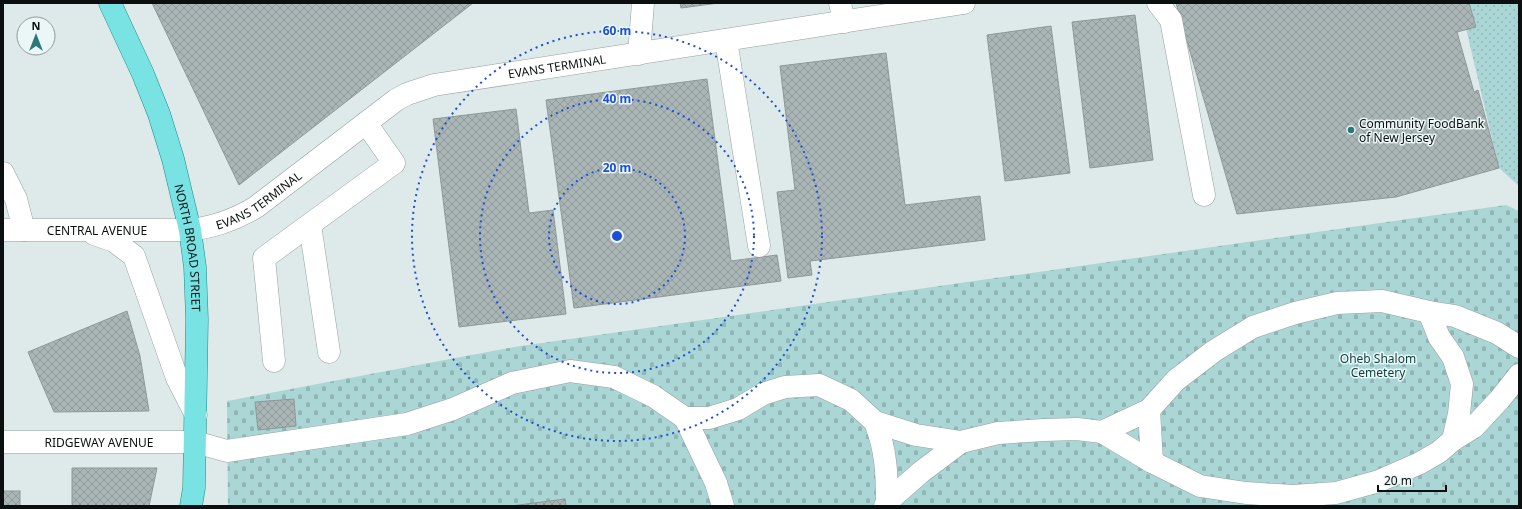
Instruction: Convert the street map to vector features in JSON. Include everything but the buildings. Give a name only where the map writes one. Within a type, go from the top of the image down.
[{"type":"main road","name":"NORTH BROAD STREET","points":[[110,3],[143,74],[159,114],[173,159],[190,230],[195,267],[197,319],[194,488],[190,506]]},
{"type":"street","points":[[639,54],[643,3]]},
{"type":"street","name":"EVANS TERMINAL","points":[[190,230],[219,225],[245,214],[396,100],[407,94],[428,87],[726,40],[842,12],[964,3]]},
{"type":"street","points":[[1158,3],[1171,20],[1204,195]]},
{"type":"street","points":[[726,40],[759,246]]},
{"type":"street","points":[[274,361],[264,258],[394,163],[366,123]]},
{"type":"street","points":[[3,173],[16,199],[24,230]]},
{"type":"street","points":[[310,225],[328,352]]},
{"type":"street","name":"CENTRAL AVENUE","points":[[3,230],[190,230]]},
{"type":"street","points":[[81,230],[114,241],[134,256],[177,378],[196,414]]},
{"type":"street","points":[[1102,432],[1150,410],[1176,380],[1214,351],[1253,327],[1295,312],[1337,303],[1382,301],[1429,312],[1455,316],[1497,333],[1519,347]]},
{"type":"street","points":[[1429,312],[1440,337],[1453,357],[1462,384],[1459,414],[1453,440]]},
{"type":"street","name":"RIDGEWAY AVENUE","points":[[3,442],[195,442],[227,450],[407,424],[453,409],[512,383],[570,370],[614,377],[653,396],[685,418]]},
{"type":"street","points":[[723,506],[716,483],[685,418],[709,418],[738,409],[763,394],[785,387],[819,385],[851,400],[875,422],[916,435],[961,442],[998,434],[1036,431],[1077,429],[1102,432],[1152,462],[1200,486],[1246,493],[1300,496],[1336,493],[1379,481],[1420,463],[1440,452],[1453,440],[1474,427],[1500,399],[1519,375]]},
{"type":"street","points":[[1150,410],[1152,462]]},
{"type":"street","points":[[875,422],[880,435],[886,465],[886,504]]},
{"type":"street","points":[[886,504],[921,472],[961,442]]},
{"type":"green space","points":[[1460,3],[1519,3],[1519,186],[1499,168]]},
{"type":"green space","name":"Oheb Shalom Cemetery","points":[[1506,205],[1519,211],[1519,506],[566,506],[565,499],[511,506],[228,506],[227,401],[514,347]]},
{"type":"place","name":"Community FoodBank of New Jersey","points":[[1351,130]]}]
